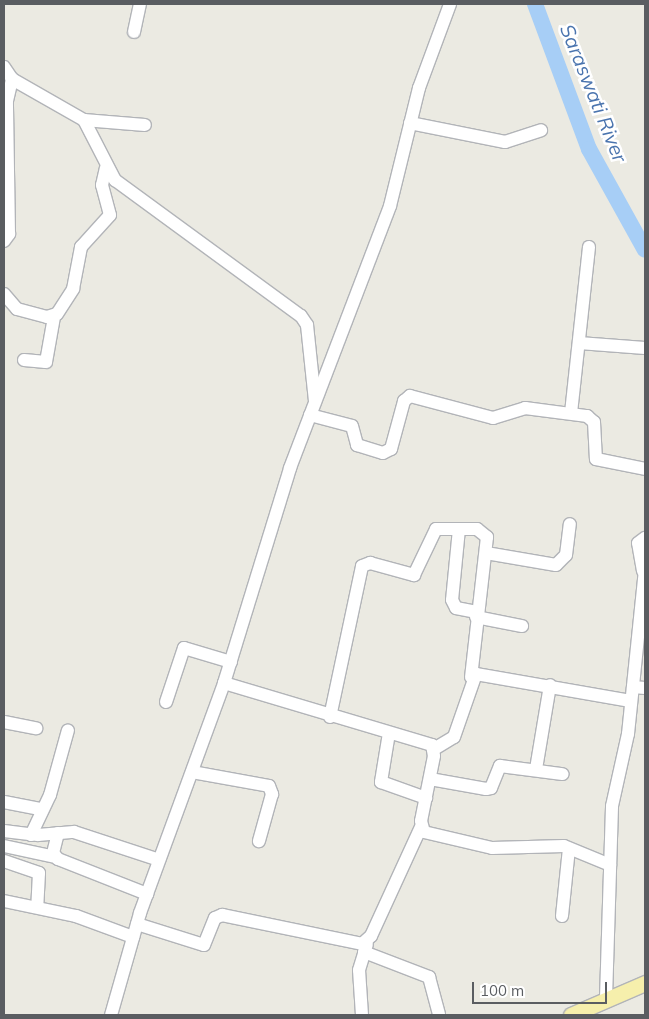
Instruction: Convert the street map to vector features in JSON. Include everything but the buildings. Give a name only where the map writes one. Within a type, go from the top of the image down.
[{"type":"main road","points":[[577,1014],[606,998],[645,983]]},
{"type":"street","points":[[134,32],[140,4]]},
{"type":"street","points":[[111,1015],[137,924],[224,683],[310,415],[388,214],[410,123],[450,4]]},
{"type":"street","points":[[4,67],[12,79],[84,120],[145,125]]},
{"type":"street","points":[[4,241],[9,234],[7,101],[12,79]]},
{"type":"street","points":[[84,120],[106,168],[115,180],[301,316],[307,325],[315,401]]},
{"type":"street","points":[[410,123],[505,142],[541,130]]},
{"type":"street","points":[[24,360],[46,362],[54,317],[73,289],[82,244],[109,219],[102,185],[106,168]]},
{"type":"street","points":[[571,413],[589,247]]},
{"type":"street","points":[[4,294],[17,309],[54,317]]},
{"type":"street","points":[[579,343],[645,348]]},
{"type":"street","points":[[310,415],[352,426],[357,445],[383,454],[391,449],[404,401],[410,396],[493,418],[525,408],[571,413],[594,422],[596,459],[645,469]]},
{"type":"street","points":[[486,553],[556,565],[566,555],[570,524]]},
{"type":"street","points":[[459,528],[452,600],[456,608],[522,626]]},
{"type":"street","points":[[330,717],[364,564],[414,575],[433,531],[459,528],[486,534],[486,553],[477,614],[471,677],[454,737],[434,749]]},
{"type":"street","points":[[606,998],[614,787],[628,734],[631,701],[639,687],[644,570],[638,543],[645,538]]},
{"type":"street","points":[[166,702],[184,648],[231,662]]},
{"type":"street","points":[[471,677],[480,673],[631,701]]},
{"type":"street","points":[[224,683],[330,717],[428,742],[434,749],[421,827],[366,946],[359,978],[362,1015]]},
{"type":"street","points":[[536,769],[550,685]]},
{"type":"street","points":[[4,722],[36,728]]},
{"type":"street","points":[[30,835],[68,730]]},
{"type":"street","points":[[389,732],[381,782],[426,798]]},
{"type":"street","points":[[430,779],[489,789],[500,766],[536,769],[562,774]]},
{"type":"street","points":[[192,772],[269,786],[272,794],[259,841]]},
{"type":"street","points":[[4,802],[41,809]]},
{"type":"street","points":[[421,827],[430,834],[492,848],[569,848],[610,865]]},
{"type":"street","points":[[4,831],[30,835],[82,834],[160,860]]},
{"type":"street","points":[[55,856],[58,833]]},
{"type":"street","points":[[4,846],[55,856],[147,894]]},
{"type":"street","points":[[562,916],[569,848]]},
{"type":"street","points":[[4,861],[39,873],[37,907]]},
{"type":"street","points":[[4,901],[37,907],[133,938]]},
{"type":"street","points":[[137,924],[200,944],[207,942],[218,915],[366,946],[429,977],[436,990],[439,1015]]},
{"type":"waterway","name":"Saraswati River","points":[[535,4],[589,149],[645,250]]}]
